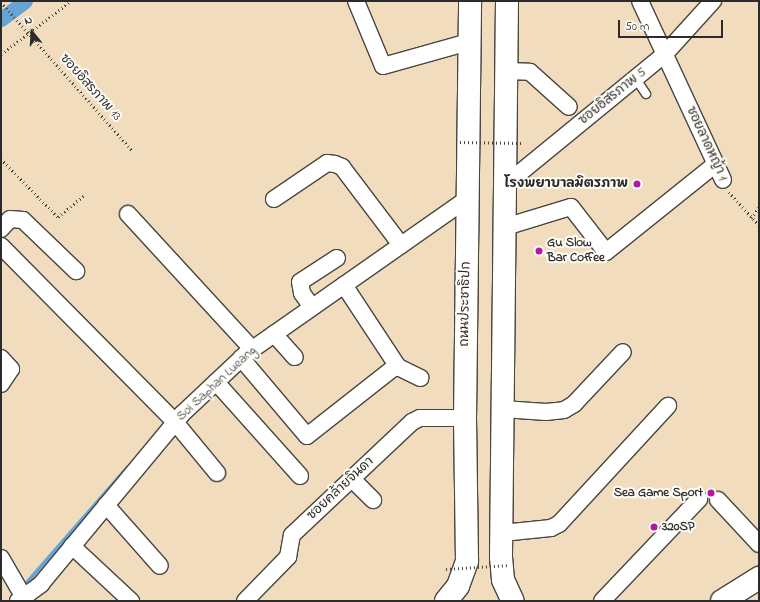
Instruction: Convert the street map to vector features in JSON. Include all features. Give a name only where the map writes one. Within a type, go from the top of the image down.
[{"type":"main road","name":"ถนนประชาธิปก","points":[[446,601],[458,586],[467,561],[465,418],[470,1]]},
{"type":"main road","points":[[507,1],[502,533],[503,580],[513,601]]},
{"type":"main road","points":[[722,601],[759,578]]},
{"type":"street","points":[[356,1],[383,66],[469,42]]},
{"type":"street","name":"ซอยลาดหญ้า 1","points":[[640,1],[723,180]]},
{"type":"street","name":"ซอยอิสรภาพ 5","points":[[505,185],[664,55],[713,1]]},
{"type":"street","points":[[506,71],[530,72],[569,107]]},
{"type":"street","points":[[274,199],[327,163],[335,164],[342,167],[401,245]]},
{"type":"street","points":[[505,227],[571,207],[606,252],[716,164]]},
{"type":"street","name":"Soi Saphan Lueang","points":[[20,595],[41,584],[175,422],[247,354],[468,198]]},
{"type":"street","points":[[128,214],[247,354],[302,433],[308,436],[387,371],[398,367]]},
{"type":"street","points":[[1,229],[10,219],[24,220],[76,271]]},
{"type":"street","points":[[1,246],[175,422],[217,473]]},
{"type":"street","points":[[312,307],[302,294],[300,282],[337,258]]},
{"type":"street","points":[[344,285],[398,367],[421,378]]},
{"type":"street","points":[[274,334],[296,357]]},
{"type":"street","points":[[503,409],[546,412],[564,410],[574,404],[623,352]]},
{"type":"street","points":[[1,358],[11,369],[1,384]]},
{"type":"street","points":[[216,382],[300,476]]},
{"type":"street","points":[[502,533],[551,528],[559,524],[668,406]]},
{"type":"street","name":"ซอยคล้ายจินดา","points":[[246,601],[288,557],[292,535],[415,420],[465,418]]},
{"type":"street","points":[[352,479],[373,500]]},
{"type":"street","points":[[602,601],[699,499]]},
{"type":"street","points":[[718,500],[759,544]]},
{"type":"street","points":[[106,505],[160,566]]},
{"type":"street","points":[[72,546],[131,601]]},
{"type":"street","points":[[1,558],[20,595]]},
{"type":"lane","points":[[636,78],[646,94]]},
{"type":"path","points":[[1,54],[70,1]]},
{"type":"path","name":"ซอยอิสรภาพ 13","points":[[1,2],[133,151]]},
{"type":"path","points":[[456,142],[523,143]]},
{"type":"path","points":[[1,159],[58,217],[83,196]]},
{"type":"path","name":"ซอยลาดหญ้า 1","points":[[723,180],[731,197],[759,225]]},
{"type":"path","points":[[751,218],[759,207]]},
{"type":"path","points":[[446,569],[510,565]]},
{"type":"waterway","points":[[1,19],[25,1]]},
{"type":"waterway","points":[[23,587],[128,467]]},
{"type":"place","name":"โรงพยาบาลมิตรภาพ","points":[[637,184]]},
{"type":"place","name":"Gu Slow Bar Coffee","points":[[539,251]]},
{"type":"place","name":"Sea Game Sport","points":[[711,493]]},
{"type":"place","name":"320SP","points":[[654,527]]}]
